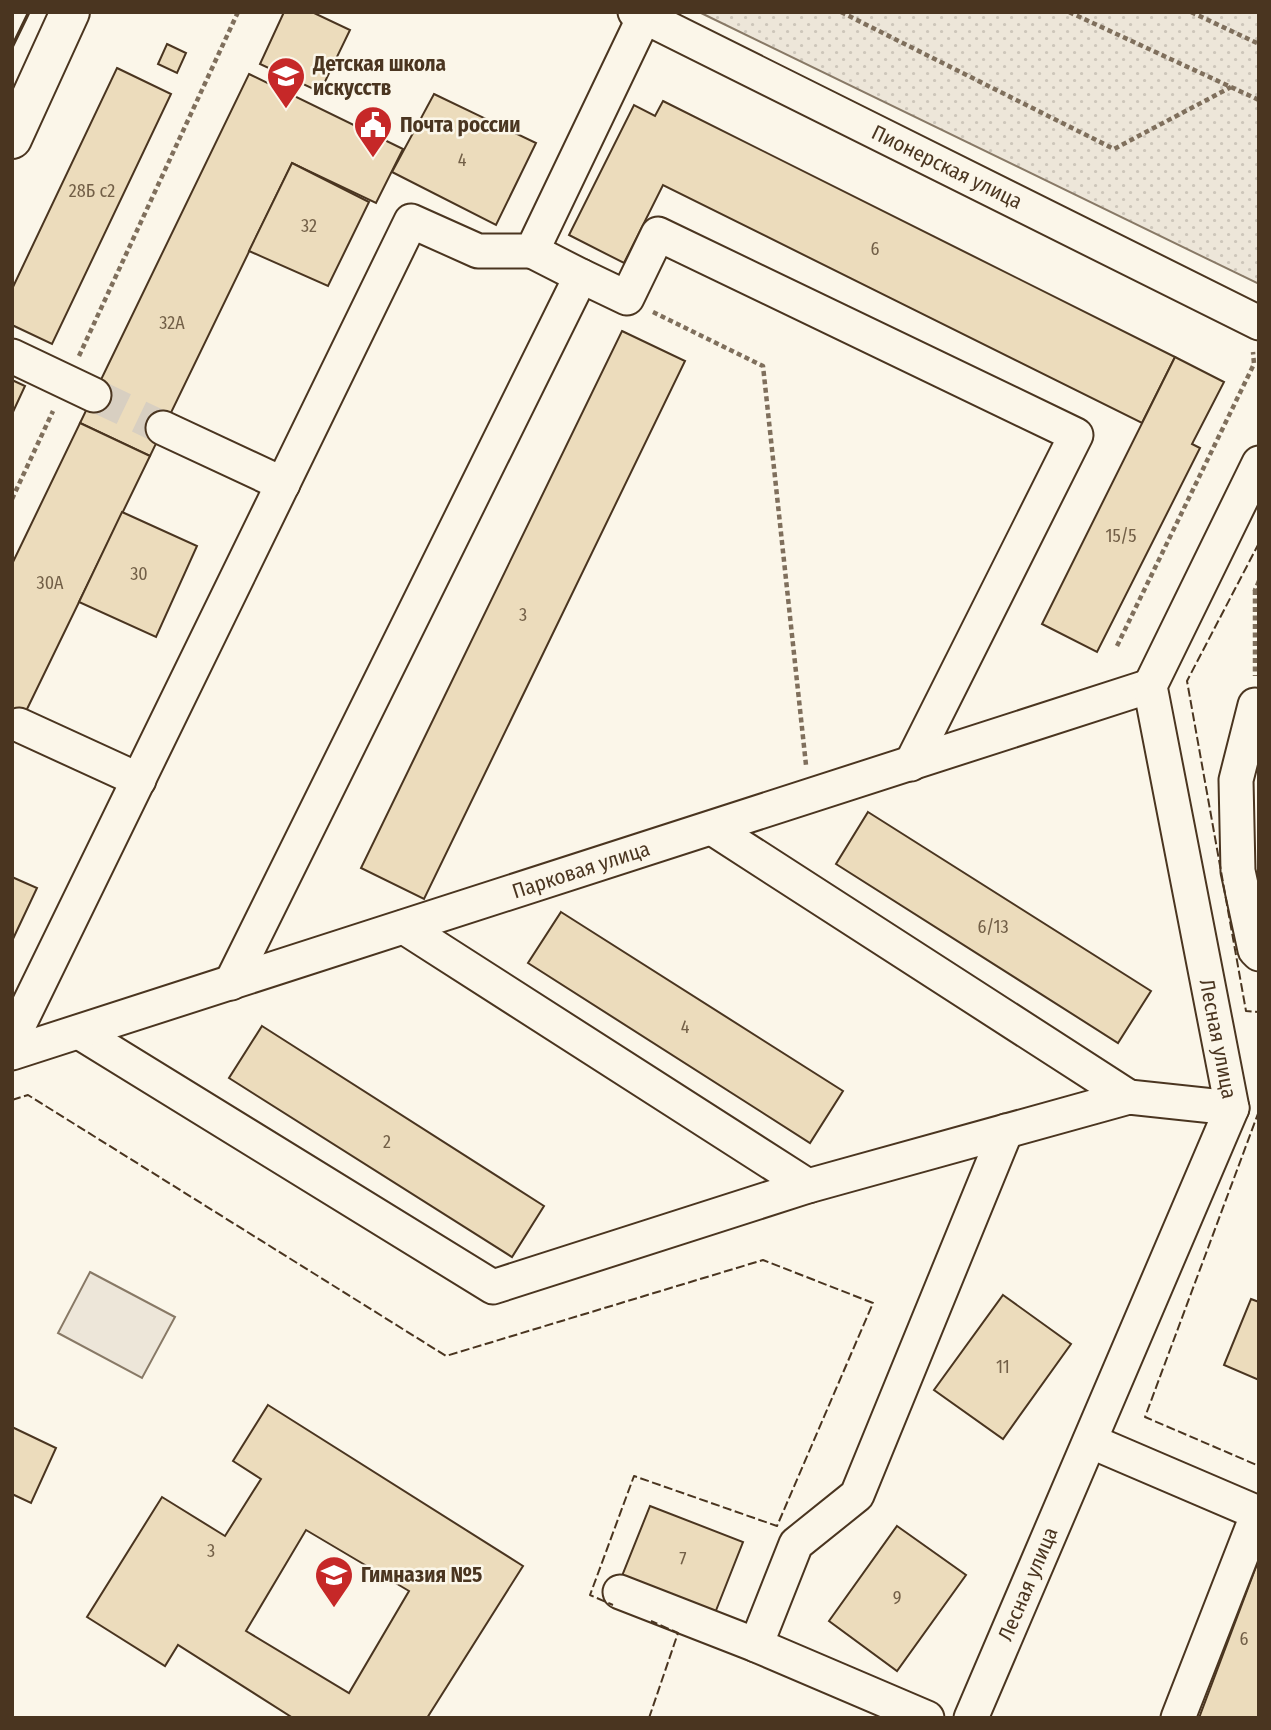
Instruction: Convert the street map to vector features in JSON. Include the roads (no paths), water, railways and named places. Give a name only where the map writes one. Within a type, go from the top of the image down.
[{"type":"main road","points":[[12,139],[70,12]]},
{"type":"street","points":[[532,251],[640,14]]},
{"type":"street","name":"Пионерская улица","points":[[640,14],[1256,332]]},
{"type":"street","points":[[12,1039],[411,221],[478,251],[532,251],[626,298],[658,234],[1076,435],[911,764]]},
{"type":"street","points":[[231,983],[581,276]]},
{"type":"street","points":[[12,356],[80,388]]},
{"type":"street","points":[[163,428],[283,484]]},
{"type":"street","points":[[1150,686],[1259,463]]},
{"type":"street","name":"Парковая улица","points":[[12,1054],[1150,686]]},
{"type":"street","name":"Лесная улица","points":[[971,1718],[1232,1108],[1150,686]]},
{"type":"street","points":[[1255,705],[1236,780],[1238,872],[1255,950],[1259,954]]},
{"type":"street","points":[[19,726],[139,780]]},
{"type":"street","points":[[712,828],[1129,1097]]},
{"type":"street","points":[[404,927],[808,1186]]},
{"type":"street","points":[[79,1032],[493,1287],[808,1186],[1129,1097],[1232,1108]]},
{"type":"street","points":[[756,1645],[796,1544],[857,1495],[1006,1131]]},
{"type":"street","points":[[1090,1441],[1258,1513],[1178,1718]]},
{"type":"street","points":[[620,1592],[756,1645],[927,1718]]},
{"type":"tunnel","points":[[94,395],[163,428]]},
{"type":"place","name":"Детская школа искусств","points":[[286,110]]},
{"type":"place","name":"Почта россии","points":[[373,159]]},
{"type":"place","name":"Гимназия №5","points":[[334,1609]]}]
